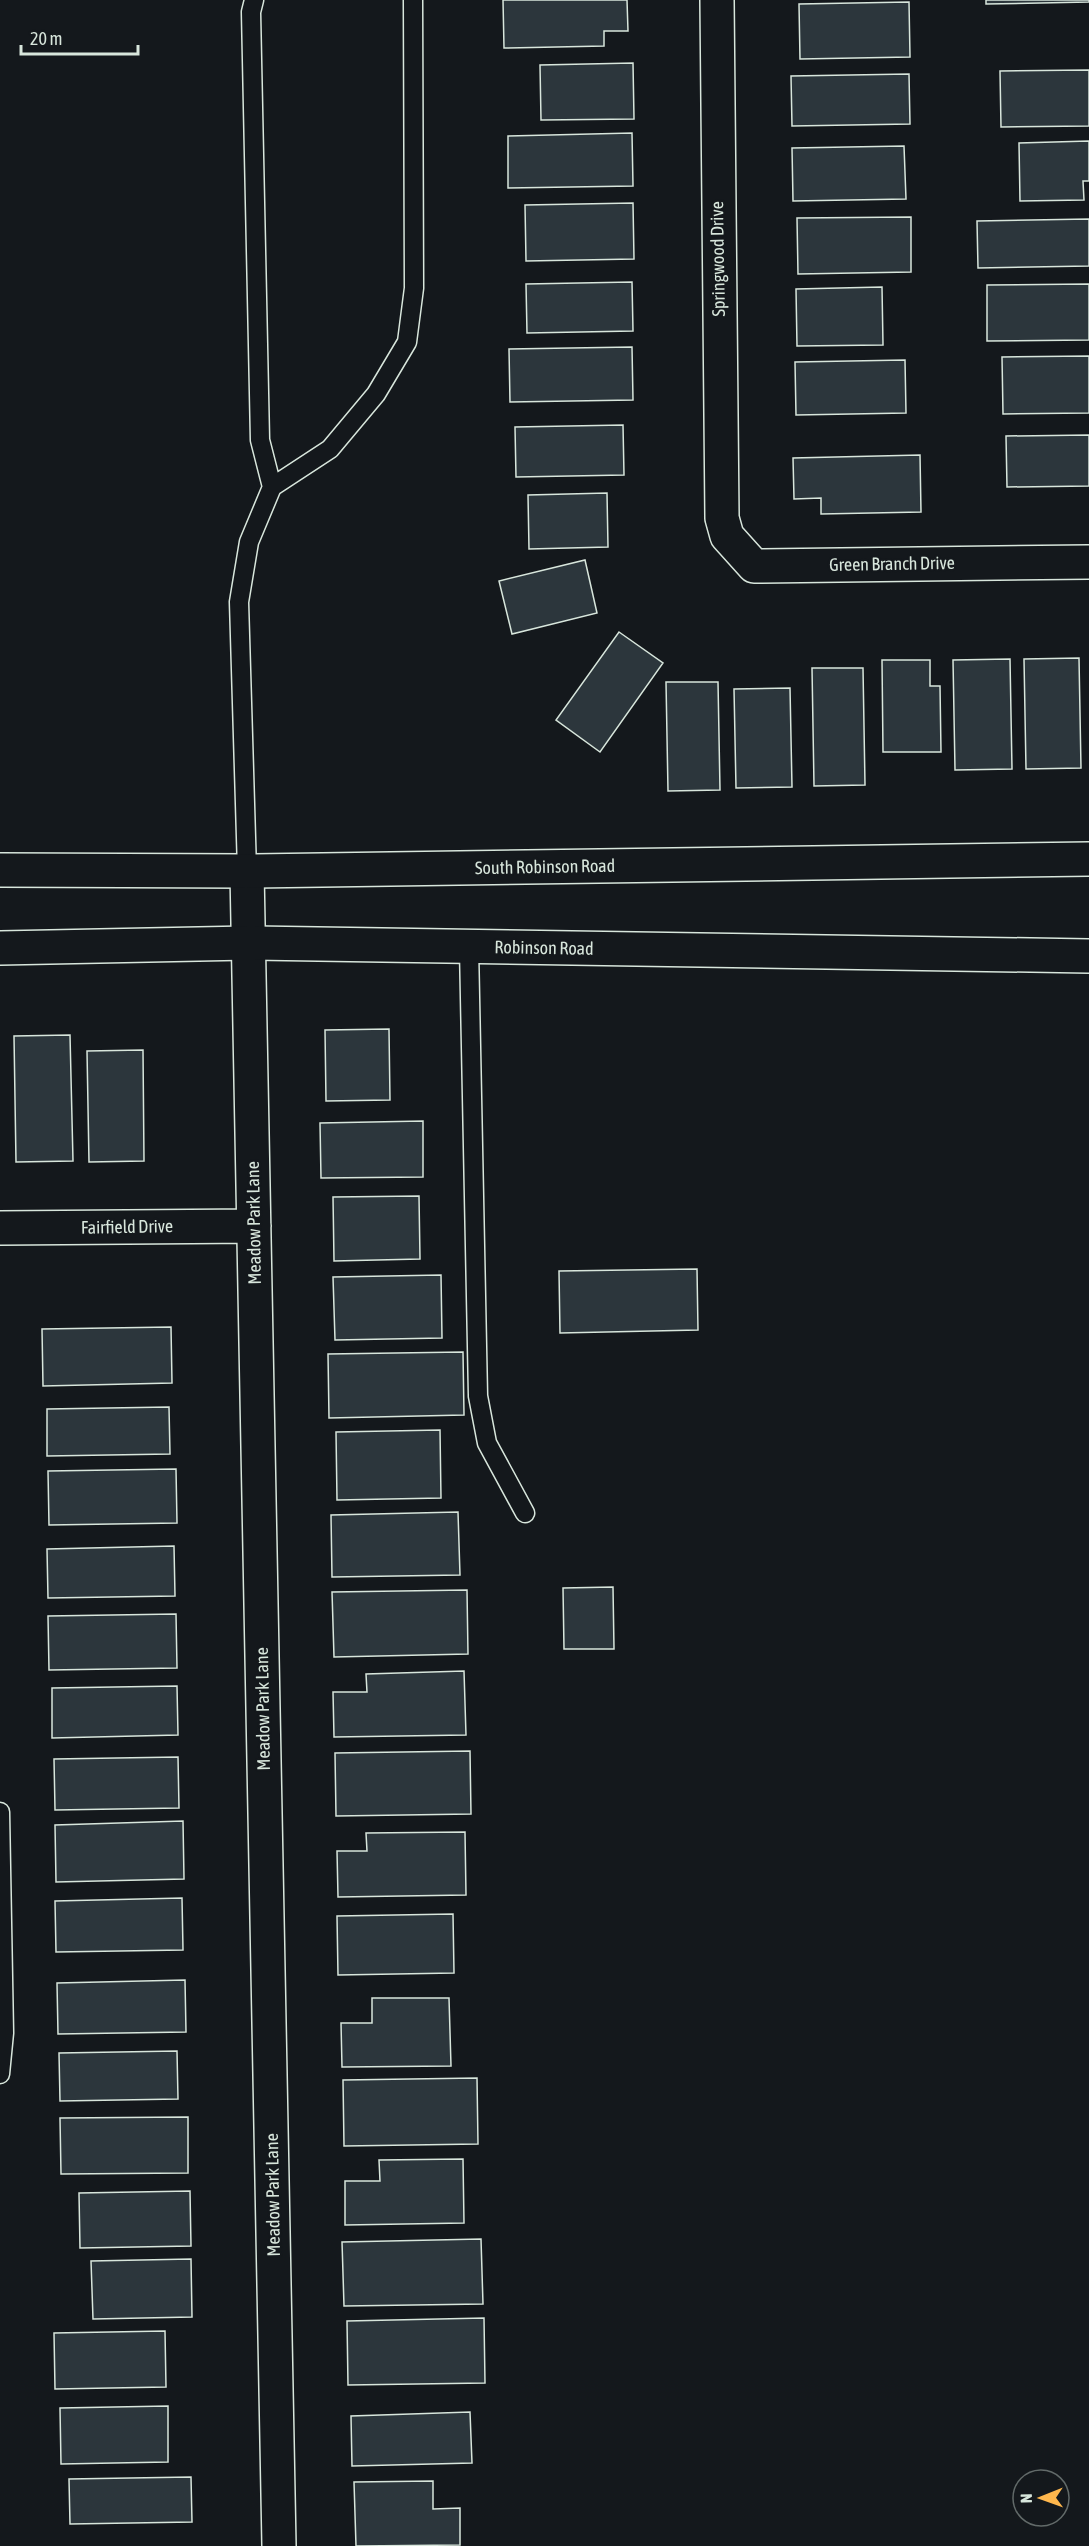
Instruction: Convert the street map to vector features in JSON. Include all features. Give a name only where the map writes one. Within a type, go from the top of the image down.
[{"type":"street","name":"Springwood Drive","points":[[717,0],[722,518]]},
{"type":"street","name":"Green Branch Drive","points":[[722,518],[727,536],[754,566],[1089,562]]},
{"type":"street","name":"South Robinson Road","points":[[0,870],[247,871],[1089,860]]},
{"type":"street","name":"Meadow Park Lane","points":[[247,871],[279,2546]]},
{"type":"street","name":"Robinson Road","points":[[0,948],[248,944],[1089,956]]},
{"type":"street","name":"Fairfield Drive","points":[[0,1228],[254,1226]]},
{"type":"lane","points":[[254,0],[250,12],[260,440],[272,487]]},
{"type":"lane","points":[[247,871],[239,602],[249,542],[272,487],[330,449],[376,394],[407,342],[414,288],[413,0]]},
{"type":"lane","points":[[469,947],[478,1396],[487,1443],[525,1513]]},
{"type":"lane","points":[[0,1812],[4,2033],[0,2074]]},
{"type":"building","points":[[503,0],[627,0],[628,31],[604,31],[604,46],[504,48]]},
{"type":"building","points":[[986,0],[1089,0],[1089,2],[986,4]]},
{"type":"building","points":[[909,2],[910,57],[800,59],[799,4]]},
{"type":"building","points":[[633,63],[634,119],[541,120],[540,65]]},
{"type":"building","points":[[1089,70],[1089,126],[1001,127],[1000,71]]},
{"type":"building","points":[[909,74],[910,124],[792,126],[791,76]]},
{"type":"building","points":[[632,133],[633,186],[508,188],[508,136]]},
{"type":"building","points":[[1089,141],[1089,181],[1083,181],[1084,200],[1020,201],[1019,143]]},
{"type":"building","points":[[904,146],[906,199],[793,201],[792,148]]},
{"type":"building","points":[[633,203],[634,259],[526,261],[525,205]]},
{"type":"building","points":[[911,217],[911,272],[798,274],[797,218]]},
{"type":"building","points":[[1089,219],[1089,266],[978,268],[977,221]]},
{"type":"building","points":[[632,282],[633,331],[527,333],[526,284]]},
{"type":"building","points":[[1089,284],[1089,340],[987,341],[987,285]]},
{"type":"building","points":[[882,287],[883,345],[797,346],[796,289]]},
{"type":"building","points":[[632,347],[633,400],[510,402],[509,349]]},
{"type":"building","points":[[1089,356],[1089,413],[1003,414],[1002,357]]},
{"type":"building","points":[[905,360],[906,413],[796,415],[795,362]]},
{"type":"building","points":[[623,425],[624,475],[516,477],[515,427]]},
{"type":"building","points":[[1089,435],[1089,486],[1007,487],[1006,436]]},
{"type":"building","points":[[920,455],[921,512],[821,514],[821,498],[794,499],[793,458]]},
{"type":"building","points":[[607,493],[608,547],[529,549],[528,495]]},
{"type":"building","points":[[585,560],[597,613],[512,634],[499,581]]},
{"type":"building","points":[[619,632],[663,663],[600,752],[556,720]]},
{"type":"building","points":[[1079,658],[1081,768],[1026,769],[1024,659]]},
{"type":"building","points":[[1010,659],[1012,769],[955,770],[953,660]]},
{"type":"building","points":[[882,660],[930,660],[930,686],[940,686],[941,752],[883,752]]},
{"type":"building","points":[[812,668],[863,668],[865,785],[814,786]]},
{"type":"building","points":[[666,682],[718,682],[720,790],[668,791]]},
{"type":"building","points":[[790,688],[792,787],[736,788],[734,689]]},
{"type":"building","points":[[389,1029],[390,1100],[326,1101],[325,1030]]},
{"type":"building","points":[[70,1035],[73,1161],[16,1162],[14,1036]]},
{"type":"building","points":[[143,1050],[144,1161],[89,1162],[87,1051]]},
{"type":"building","points":[[423,1121],[423,1177],[321,1178],[320,1123]]},
{"type":"building","points":[[419,1196],[420,1259],[334,1261],[333,1197]]},
{"type":"building","points":[[697,1269],[698,1330],[560,1333],[559,1271]]},
{"type":"building","points":[[441,1275],[442,1338],[335,1340],[333,1277]]},
{"type":"building","points":[[171,1327],[172,1383],[43,1386],[42,1329]]},
{"type":"building","points":[[463,1352],[464,1415],[329,1418],[328,1354]]},
{"type":"building","points":[[169,1407],[170,1454],[47,1456],[47,1409]]},
{"type":"building","points":[[440,1430],[441,1498],[337,1500],[336,1432]]},
{"type":"building","points":[[176,1469],[177,1523],[49,1525],[48,1471]]},
{"type":"building","points":[[458,1512],[460,1575],[332,1577],[331,1515]]},
{"type":"building","points":[[174,1546],[175,1596],[48,1598],[47,1549]]},
{"type":"building","points":[[613,1587],[614,1649],[564,1649],[563,1588]]},
{"type":"building","points":[[467,1590],[468,1654],[334,1657],[332,1592]]},
{"type":"building","points":[[176,1614],[177,1668],[49,1670],[48,1616]]},
{"type":"building","points":[[464,1671],[466,1735],[334,1737],[333,1692],[367,1692],[366,1674]]},
{"type":"building","points":[[177,1686],[178,1735],[52,1738],[52,1688]]},
{"type":"building","points":[[470,1751],[471,1814],[336,1816],[335,1753]]},
{"type":"building","points":[[178,1757],[179,1808],[55,1810],[54,1759]]},
{"type":"building","points":[[183,1821],[184,1879],[56,1882],[55,1825]]},
{"type":"building","points":[[465,1832],[466,1895],[338,1897],[337,1851],[367,1851],[366,1833]]},
{"type":"building","points":[[182,1898],[183,1950],[56,1952],[55,1901]]},
{"type":"building","points":[[453,1914],[454,1973],[338,1975],[337,1916]]},
{"type":"building","points":[[185,1980],[186,2032],[58,2034],[57,1983]]},
{"type":"building","points":[[372,1998],[449,1998],[451,2066],[342,2067],[341,2023],[372,2023]]},
{"type":"building","points":[[177,2051],[178,2099],[60,2101],[59,2053]]},
{"type":"building","points":[[477,2078],[478,2144],[344,2146],[343,2080]]},
{"type":"building","points":[[188,2117],[188,2173],[61,2174],[60,2118]]},
{"type":"building","points":[[463,2159],[464,2223],[345,2225],[345,2181],[380,2181],[379,2160]]},
{"type":"building","points":[[190,2191],[191,2246],[80,2248],[79,2193]]},
{"type":"building","points":[[481,2239],[483,2304],[344,2306],[342,2242]]},
{"type":"building","points":[[191,2259],[192,2317],[93,2319],[91,2261]]},
{"type":"building","points":[[484,2318],[485,2383],[348,2385],[347,2321]]},
{"type":"building","points":[[165,2331],[166,2387],[55,2389],[54,2333]]},
{"type":"building","points":[[168,2406],[168,2462],[61,2464],[60,2408]]},
{"type":"building","points":[[470,2412],[472,2463],[352,2466],[351,2416]]},
{"type":"building","points":[[191,2477],[192,2522],[70,2524],[69,2479]]},
{"type":"building","points":[[433,2481],[433,2509],[460,2508],[460,2545],[356,2546],[354,2482]]}]
